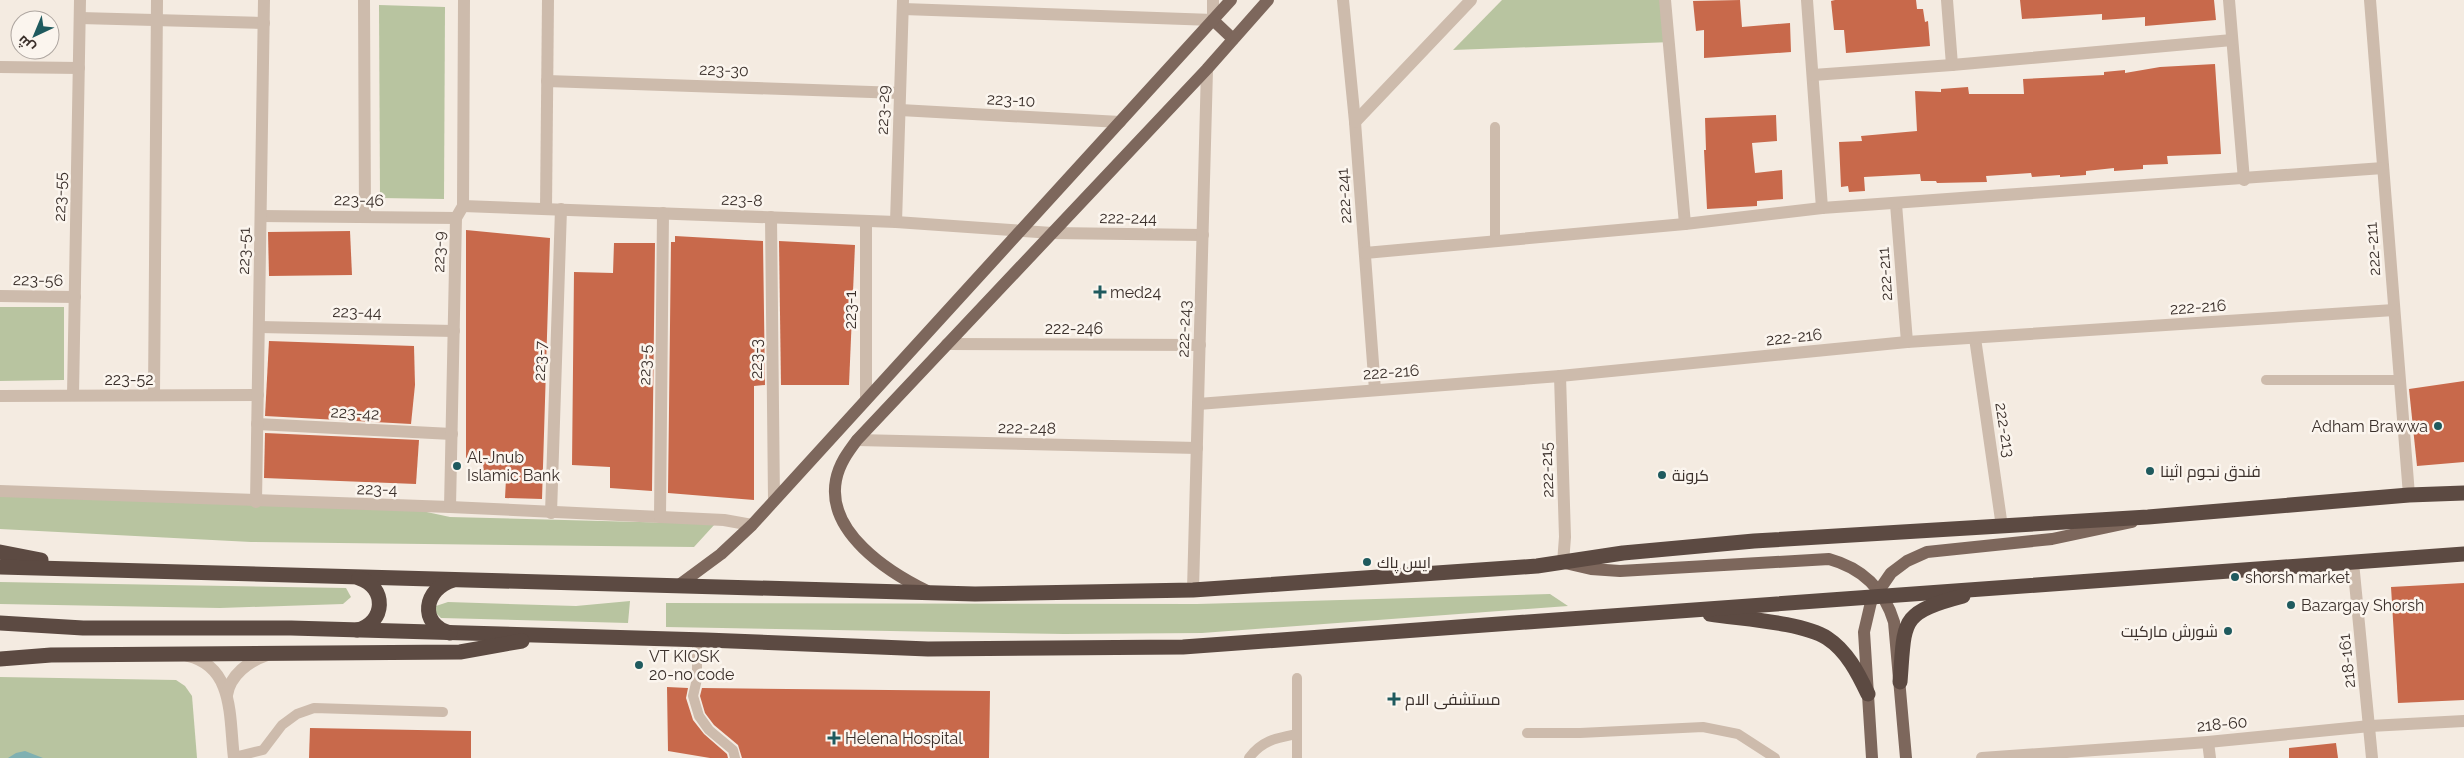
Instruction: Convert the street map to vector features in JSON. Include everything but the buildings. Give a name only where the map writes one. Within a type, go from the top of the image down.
[{"type":"highway","points":[[0,567],[975,594],[1193,590],[1563,563],[1623,553],[1754,541],[2148,517],[2464,492]]},
{"type":"highway","points":[[0,552],[77,568]]},
{"type":"highway","points":[[0,623],[83,628],[291,628],[928,649],[1183,647],[1684,610],[1878,593],[2464,554]]},
{"type":"highway","points":[[351,631],[370,625],[378,615],[380,607],[378,594],[374,587],[367,581],[353,576]]},
{"type":"highway","points":[[451,633],[438,627],[432,620],[428,608],[429,600],[436,588],[455,579]]},
{"type":"highway","points":[[1900,682],[1905,633],[1915,615],[1933,604],[2001,586]]},
{"type":"highway","points":[[1684,610],[1791,626],[1820,635],[1848,658],[1868,694]]},
{"type":"highway","points":[[0,659],[51,655],[460,652],[554,636]]},
{"type":"main road","points":[[679,585],[721,554],[752,525],[1231,0]]},
{"type":"main road","points":[[929,593],[910,583],[881,562],[847,529],[837,507],[836,481],[844,457],[857,440],[1207,69],[1268,0]]},
{"type":"main road","points":[[1213,20],[1233,39]]},
{"type":"main road","points":[[1872,758],[1864,634],[1869,609],[1878,593],[1899,566],[1926,552],[2052,540],[2148,517]]},
{"type":"main road","points":[[1563,563],[1591,569],[1620,571],[1829,558],[1861,573],[1878,593],[1892,615],[1896,629],[1906,758]]},
{"type":"street","name":"223-55","points":[[73,395],[80,0]]},
{"type":"street","points":[[154,395],[157,0]]},
{"type":"street","name":"223-51","points":[[256,502],[264,0]]},
{"type":"street","points":[[364,0],[365,216]]},
{"type":"street","name":"223-9","points":[[450,507],[456,218],[463,206],[464,0]]},
{"type":"street","points":[[546,209],[548,0]]},
{"type":"street","points":[[903,4],[1213,20],[1213,0]]},
{"type":"street","name":"222-241","points":[[1343,0],[1355,122],[1376,390]]},
{"type":"street","points":[[1355,122],[1471,0]]},
{"type":"street","points":[[1665,0],[1685,224]]},
{"type":"street","points":[[1807,0],[1822,208]]},
{"type":"street","points":[[1947,0],[1952,65]]},
{"type":"street","points":[[2229,0],[2244,180]]},
{"type":"street","name":"222-211","points":[[2370,0],[2410,495]]},
{"type":"street","name":"223-29","points":[[896,222],[903,4]]},
{"type":"street","points":[[80,18],[264,23]]},
{"type":"street","points":[[1813,75],[1952,65],[2232,40]]},
{"type":"street","points":[[0,67],[79,68]]},
{"type":"street","name":"222-243","points":[[1193,590],[1207,69]]},
{"type":"street","name":"223-30","points":[[547,81],[900,92]]},
{"type":"street","name":"223-10","points":[[900,110],[1120,122]]},
{"type":"street","points":[[1365,253],[1685,224],[1822,208],[2244,180],[2383,168]]},
{"type":"street","name":"222-211","points":[[1896,204],[1907,342]]},
{"type":"street","name":"223-8","points":[[463,206],[896,222],[1020,232]]},
{"type":"street","name":"223-7","points":[[552,513],[560,209]]},
{"type":"street","name":"223-5","points":[[660,517],[663,213]]},
{"type":"street","name":"223-46","points":[[261,216],[456,218]]},
{"type":"street","name":"223-3","points":[[771,217],[774,500]]},
{"type":"street","name":"223-1","points":[[866,221],[866,399]]},
{"type":"street","name":"222-244","points":[[1020,232],[1202,235]]},
{"type":"street","name":"223-56","points":[[0,296],[75,297]]},
{"type":"street","name":"222-216","points":[[1198,404],[1560,376],[1907,342],[2394,310]]},
{"type":"street","name":"223-44","points":[[259,327],[454,331]]},
{"type":"street","name":"222-213","points":[[1975,338],[2002,527]]},
{"type":"street","name":"222-246","points":[[948,344],[1200,345]]},
{"type":"street","name":"222-215","points":[[1560,376],[1566,537],[1563,563]]},
{"type":"street","name":"223-52","points":[[0,396],[258,395]]},
{"type":"street","name":"223-42","points":[[257,424],[452,434]]},
{"type":"street","name":"222-248","points":[[857,440],[1197,448]]},
{"type":"street","name":"223-4","points":[[0,491],[256,502],[450,507],[724,520],[752,525]]},
{"type":"street","name":"218-161","points":[[2353,562],[2372,758]]},
{"type":"street","points":[[234,757],[227,698],[228,685],[234,677],[257,658],[273,653]]},
{"type":"street","points":[[183,654],[209,665],[220,677],[227,698]]},
{"type":"street","name":"218-60","points":[[1982,758],[2063,755],[2370,726],[2464,721]]},
{"type":"street","points":[[2208,742],[2210,758]]},
{"type":"lane","points":[[1494,241],[1495,127]]},
{"type":"lane","points":[[2266,380],[2400,380]]},
{"type":"lane","points":[[697,640],[697,680],[693,696],[699,716],[709,730],[733,750],[735,758]]},
{"type":"lane","points":[[1297,678],[1298,758]]},
{"type":"lane","points":[[234,757],[263,750],[274,739],[282,724],[297,714],[314,708],[443,712]]},
{"type":"lane","points":[[1527,733],[1580,733],[1703,727],[1738,734],[1775,758]]},
{"type":"lane","points":[[1249,758],[1256,748],[1267,740],[1297,734]]},
{"type":"green space","points":[[1502,0],[1668,0],[1672,42],[1453,50]]},
{"type":"green space","points":[[379,5],[445,7],[444,199],[380,198]]},
{"type":"green space","points":[[0,307],[64,307],[64,380],[0,381]]},
{"type":"green space","points":[[0,495],[422,511],[450,517],[715,524],[694,547],[251,542],[0,529]]},
{"type":"green space","points":[[0,582],[346,588],[351,597],[343,604],[220,608],[0,604]]},
{"type":"green space","points":[[1550,594],[1568,606],[1202,633],[1064,634],[666,627],[666,603],[1197,604]]},
{"type":"green space","points":[[630,601],[628,623],[441,618],[435,612],[436,606],[448,602],[576,606]]},
{"type":"green space","points":[[0,677],[176,680],[185,686],[192,696],[197,758],[0,758]]},
{"type":"water","points":[[25,751],[43,758],[8,758],[16,753]]},
{"type":"place","name":"med24","points":[[1100,292]]},
{"type":"place","name":"Adham Brawwa","points":[[2438,426]]},
{"type":"place","name":"Al-Jnub Islamic Bank","points":[[457,466]]},
{"type":"place","name":"فندق نجوم اثينا","points":[[2150,471]]},
{"type":"place","name":"كرونة","points":[[1662,475]]},
{"type":"place","name":"ايس پاك","points":[[1367,562]]},
{"type":"place","name":"shorsh market","points":[[2235,577]]},
{"type":"place","name":"Bazargay Shorsh","points":[[2291,605]]},
{"type":"place","name":"شورش ماركيت","points":[[2228,631]]},
{"type":"place","name":"VT KIOSK 20-no code","points":[[639,665]]},
{"type":"place","name":"مستشفى الام","points":[[1394,699]]},
{"type":"place","name":"Helena Hospital","points":[[834,738]]}]
